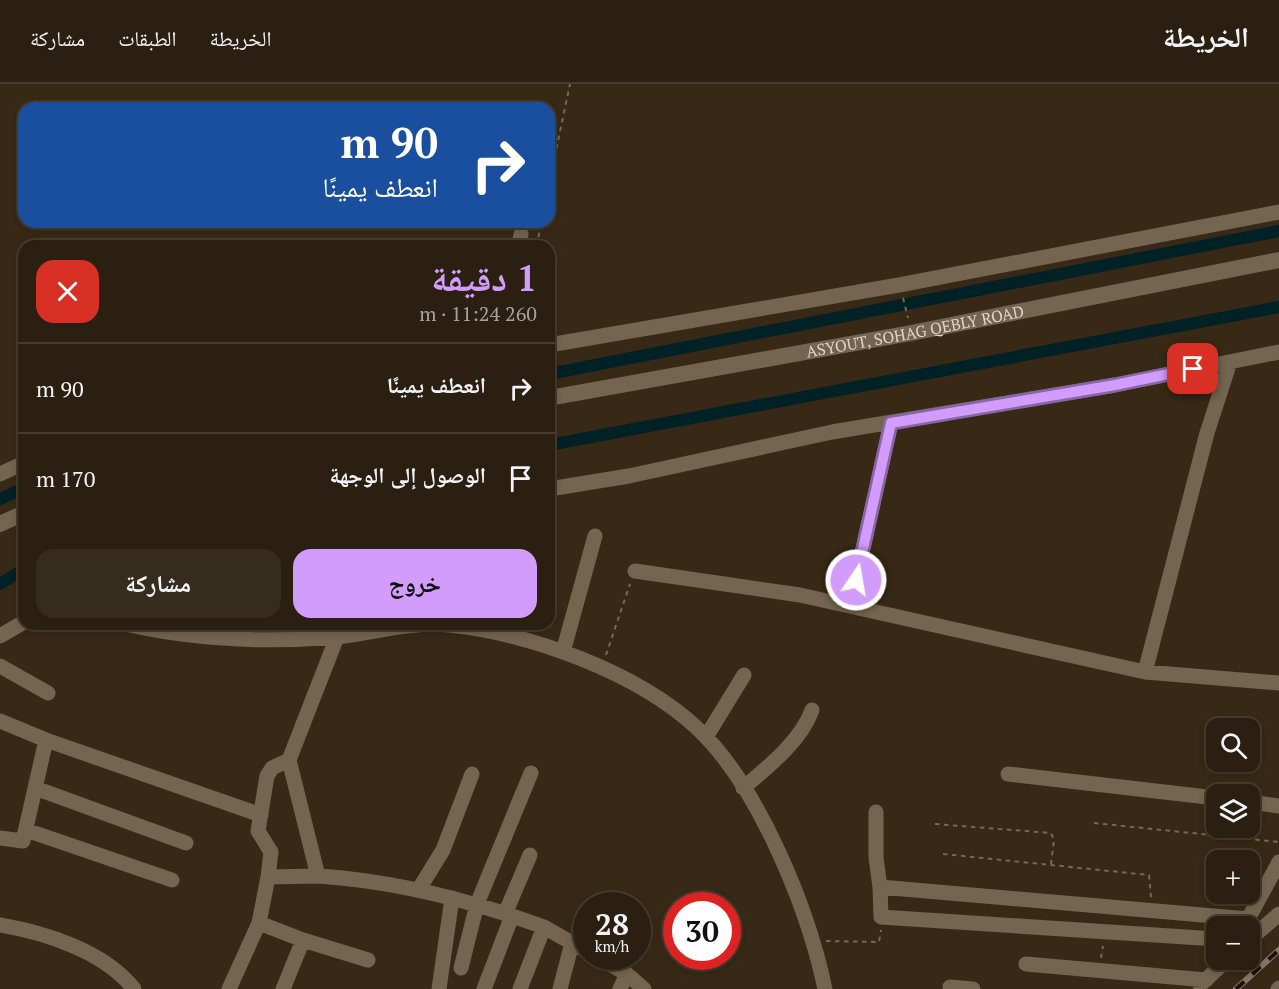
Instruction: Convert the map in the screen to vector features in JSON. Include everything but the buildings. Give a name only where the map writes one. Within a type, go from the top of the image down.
[{"type":"main road","name":"ASYOUT, SOHAG QEBLY ROAD","points":[[555,397],[916,332],[1279,260]]},
{"type":"main road","points":[[0,524],[18,516]]},
{"type":"street","points":[[555,344],[899,285],[1279,212]]},
{"type":"street","points":[[555,488],[629,476],[793,440],[1115,385],[1279,352]]},
{"type":"street","points":[[1145,672],[1205,442],[1230,362]]},
{"type":"street","points":[[856,580],[891,423]]},
{"type":"street","points":[[0,474],[18,466]]},
{"type":"street","points":[[563,652],[595,536]]},
{"type":"street","points":[[635,571],[800,595],[1145,672],[1279,683]]},
{"type":"street","points":[[0,636],[18,626]]},
{"type":"street","points":[[149,630],[236,640],[337,637],[385,630]]},
{"type":"street","points":[[517,631],[602,667],[664,703],[706,737],[743,788],[792,881],[814,941],[825,989]]},
{"type":"street","points":[[318,876],[289,760],[337,637]]},
{"type":"street","points":[[0,666],[48,693]]},
{"type":"street","points":[[706,737],[744,675]]},
{"type":"street","points":[[743,788],[784,750],[807,722],[812,710]]},
{"type":"street","points":[[0,721],[46,740],[261,814]]},
{"type":"street","points":[[0,838],[20,843],[26,830],[46,740]]},
{"type":"street","points":[[229,989],[259,923],[268,877],[271,852],[258,831],[267,776],[272,768],[289,760]]},
{"type":"street","points":[[461,968],[477,904],[531,773]]},
{"type":"street","points":[[419,889],[443,850],[472,774]]},
{"type":"street","points":[[1008,774],[1206,797]]},
{"type":"street","points":[[34,788],[186,843]]},
{"type":"street","points":[[1260,803],[1279,806]]},
{"type":"street","points":[[876,812],[876,858],[881,917],[1206,938]]},
{"type":"street","points":[[26,830],[172,880]]},
{"type":"street","points":[[484,989],[530,855]]},
{"type":"street","points":[[1250,916],[1279,862]]},
{"type":"street","points":[[268,877],[318,876],[419,889],[477,904],[544,927],[572,943],[560,989]]},
{"type":"street","points":[[880,887],[1088,904],[1206,918]]},
{"type":"street","points":[[439,989],[452,898]]},
{"type":"street","points":[[1260,931],[1279,915]]},
{"type":"street","points":[[259,923],[303,940],[368,960]]},
{"type":"street","points":[[0,925],[18,928],[82,951],[107,964],[134,989]]},
{"type":"street","points":[[520,989],[544,927]]},
{"type":"street","points":[[283,989],[303,940]]},
{"type":"street","points":[[1026,964],[1098,969],[1201,985],[1217,970]]},
{"type":"street","points":[[620,970],[644,989]]},
{"type":"street","points":[[620,989],[627,974]]},
{"type":"street","points":[[950,987],[973,989]]},
{"type":"path","points":[[555,155],[570,84]]},
{"type":"path","points":[[901,290],[906,313]]},
{"type":"path","points":[[602,667],[635,571]]},
{"type":"path","points":[[1094,823],[1279,842]]},
{"type":"path","points":[[935,824],[1052,832],[1054,840],[1051,864]]},
{"type":"path","points":[[943,854],[1149,874],[1151,895],[1148,911]]},
{"type":"path","points":[[1098,969],[1106,931]]},
{"type":"path","points":[[814,941],[880,941]]},
{"type":"waterway","points":[[555,373],[1279,231]]},
{"type":"waterway","points":[[555,444],[1279,307]]},
{"type":"waterway","points":[[0,499],[18,491]]},
{"type":"waterway","points":[[0,584],[18,573]]},
{"type":"railway","points":[[1236,989],[1279,950]]},
{"type":"route","points":[[856,580],[891,423],[1115,385],[1193,369]]}]
